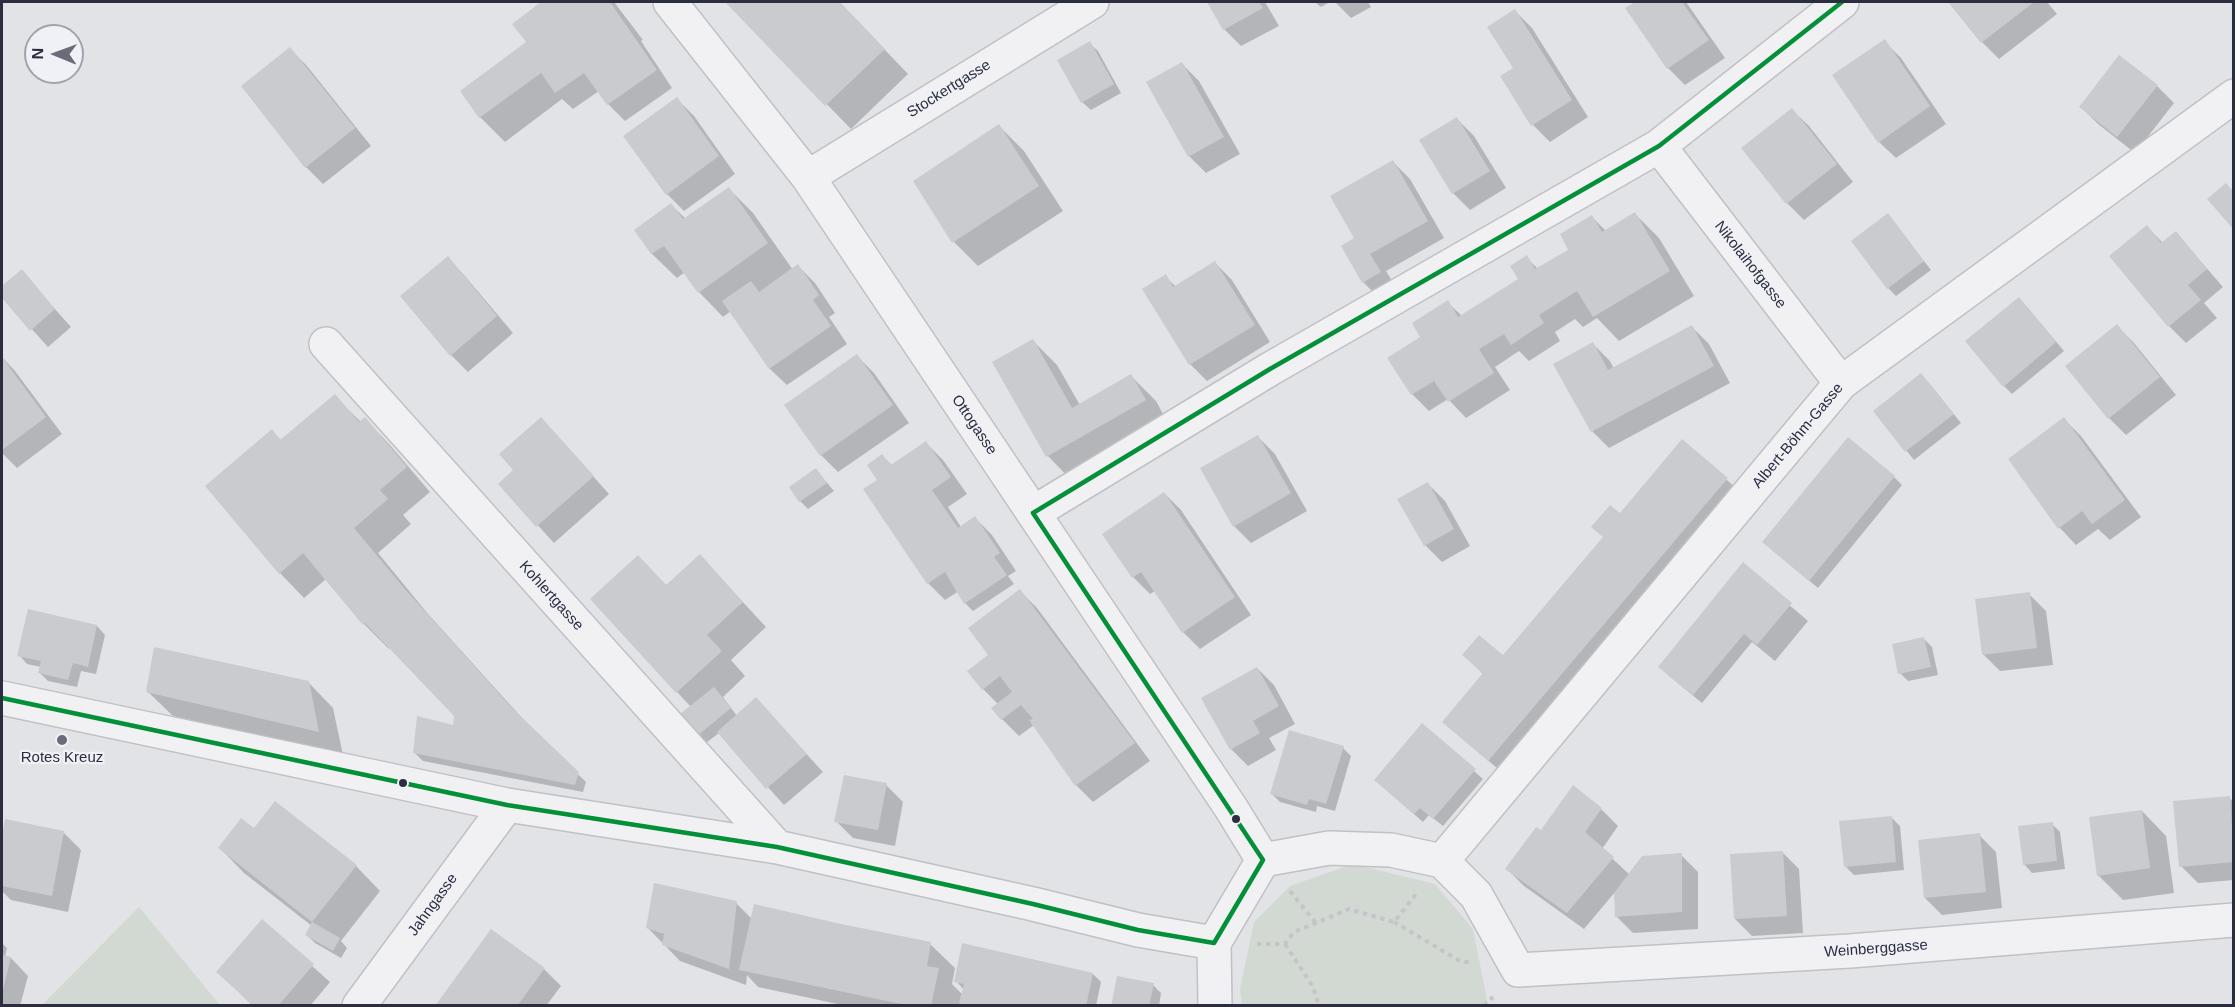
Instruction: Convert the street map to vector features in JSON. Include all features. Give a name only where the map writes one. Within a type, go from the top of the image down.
[{"type":"street","name":"Ottogasse","points":[[670,2],[808,177],[1263,860]]},
{"type":"street","name":"Stockertgasse","points":[[808,177],[1092,2]]},
{"type":"street","points":[[1033,513],[1270,369],[1659,147],[1842,2]]},
{"type":"street","name":"Albert-Böhm-Gasse","points":[[1442,861],[1841,383],[2234,96]]},
{"type":"street","name":"Nikolaihofgasse","points":[[1659,147],[1841,383]]},
{"type":"street","name":"Kohlertgasse","points":[[326,344],[777,847]]},
{"type":"street","points":[[2,698],[507,805],[777,847],[1138,930],[1214,943]]},
{"type":"street","name":"Jahngasse","points":[[359,1005],[507,805]]},
{"type":"street","points":[[1215,1005],[1214,943],[1263,860],[1329,848],[1391,850],[1442,861],[1476,894],[1518,970]]},
{"type":"street","name":"Weinberggasse","points":[[1518,970],[1850,951],[2234,920]]},
{"type":"path","points":[[1394,922],[1442,861]]},
{"type":"path","points":[[1285,944],[1294,932],[1349,909],[1394,922],[1460,961],[1518,970]]},
{"type":"path","points":[[1214,943],[1285,944]]},
{"type":"path","points":[[1285,944],[1313,987],[1319,1005]]},
{"type":"shaded area","points":[[1353,864],[1435,884],[1473,929],[1488,1005],[1242,1005],[1240,989],[1254,922],[1290,886]]},
{"type":"shaded area","points":[[139,907],[220,1005],[42,1005]]},
{"type":"building","points":[[541,2],[610,2],[657,70],[607,105],[584,73],[555,93],[541,73],[479,118],[460,91],[526,42],[512,24]]},
{"type":"building","points":[[725,2],[840,2],[885,49],[825,106]]},
{"type":"building","points":[[1207,2],[1259,2],[1263,8],[1223,30]]},
{"type":"building","points":[[1635,2],[1682,2],[1709,40],[1667,69],[1625,8]]},
{"type":"building","points":[[1948,2],[2034,2],[1981,43]]},
{"type":"building","points":[[1515,9],[1572,100],[1531,126],[1500,76],[1513,68],[1487,27]]},
{"type":"building","points":[[1885,39],[1930,106],[1878,143],[1832,75]]},
{"type":"building","points":[[1090,41],[1114,84],[1081,103],[1057,60]]},
{"type":"building","points":[[290,47],[355,128],[305,168],[241,86]]},
{"type":"building","points":[[2119,55],[2158,85],[2117,137],[2079,107]]},
{"type":"building","points":[[1182,62],[1224,137],[1188,157],[1146,82]]},
{"type":"building","points":[[677,97],[719,156],[666,195],[623,136]]},
{"type":"building","points":[[1792,108],[1837,164],[1786,204],[1741,148]]},
{"type":"building","points":[[1457,117],[1490,171],[1452,194],[1419,140]]},
{"type":"building","points":[[999,124],[1039,186],[952,243],[913,181]]},
{"type":"building","points":[[1393,160],[1428,221],[1370,254],[1381,272],[1362,283],[1341,246],[1354,238],[1330,196]]},
{"type":"building","points":[[2226,183],[2231,189],[2234,187],[2234,230],[2207,199]]},
{"type":"building","points":[[729,187],[768,243],[698,293],[664,246],[651,254],[634,230],[671,203],[683,219]]},
{"type":"building","points":[[1635,212],[1670,271],[1593,317],[1577,291],[1539,315],[1544,323],[1511,345],[1504,334],[1479,349],[1494,373],[1448,402],[1434,381],[1411,395],[1387,358],[1420,337],[1412,323],[1448,300],[1458,317],[1518,279],[1510,266],[1527,255],[1535,269],[1568,250],[1560,234],[1592,215],[1602,232]]},
{"type":"building","points":[[1888,213],[1924,261],[1887,289],[1851,241]]},
{"type":"building","points":[[2147,225],[2161,243],[2176,231],[2207,269],[2188,285],[2201,300],[2168,327],[2109,256]]},
{"type":"building","points":[[448,256],[497,316],[450,356],[400,296]]},
{"type":"building","points":[[1215,261],[1255,325],[1189,365],[1142,289],[1166,274],[1173,287]]},
{"type":"building","points":[[798,264],[819,295],[813,300],[831,326],[769,369],[722,301],[751,281],[759,292]]},
{"type":"building","points":[[22,269],[55,309],[30,331],[2,298],[2,286]]},
{"type":"building","points":[[2019,297],[2056,342],[2003,387],[1965,341]]},
{"type":"building","points":[[2117,324],[2160,377],[2108,419],[2065,366]]},
{"type":"building","points":[[1692,325],[1714,366],[1591,432],[1553,364],[1593,342],[1608,370]]},
{"type":"building","points":[[1033,339],[1072,408],[1131,374],[1146,400],[1046,457],[992,362]]},
{"type":"building","points":[[857,354],[893,405],[820,456],[784,405]]},
{"type":"building","points":[[2,357],[46,417],[2,450]]},
{"type":"building","points":[[1921,373],[1954,414],[1905,452],[1873,411]]},
{"type":"building","points":[[335,394],[359,422],[365,417],[407,467],[380,490],[388,499],[354,528],[404,588],[513,709],[579,772],[575,785],[413,753],[417,716],[453,725],[454,716],[365,623],[363,625],[303,553],[279,574],[205,486],[272,429],[280,440]]},
{"type":"building","points":[[541,417],[594,476],[536,527],[498,484],[513,470],[499,454]]},
{"type":"building","points":[[2064,417],[2125,500],[2092,524],[2082,511],[2058,529],[2008,459]]},
{"type":"building","points":[[1258,435],[1291,493],[1233,527],[1200,468]]},
{"type":"building","points":[[1848,437],[1895,476],[1809,581],[1762,542]]},
{"type":"building","points":[[1682,439],[1728,478],[1488,761],[1442,722],[1483,673],[1462,655],[1479,635],[1503,655],[1603,537],[1591,527],[1610,505],[1620,513]]},
{"type":"building","points":[[926,441],[951,477],[932,490],[958,528],[975,516],[1000,553],[994,557],[1007,575],[964,604],[945,572],[927,584],[863,489],[877,480],[867,465],[882,454],[891,465]]},
{"type":"building","points":[[816,468],[827,483],[799,502],[789,487]]},
{"type":"building","points":[[1428,482],[1454,529],[1424,546],[1397,499]]},
{"type":"building","points":[[1164,492],[1235,597],[1182,633],[1141,572],[1132,578],[1102,534]]},
{"type":"building","points":[[700,554],[743,602],[707,635],[722,651],[676,693],[590,599],[638,555],[666,585]]},
{"type":"building","points":[[1743,562],[1792,603],[1757,645],[1744,634],[1693,695],[1658,667]]},
{"type":"building","points":[[1020,589],[1135,743],[1075,786],[1029,720],[1033,719],[1021,705],[1001,720],[991,708],[1012,692],[1000,676],[982,690],[967,671],[988,655],[968,628]]},
{"type":"building","points":[[2030,592],[2037,648],[1982,655],[1975,599]]},
{"type":"building","points":[[28,609],[97,625],[88,667],[73,663],[68,680],[38,673],[41,661],[17,656]]},
{"type":"building","points":[[1924,637],[1931,667],[1898,674],[1892,644]]},
{"type":"building","points":[[154,647],[309,681],[319,732],[146,692]]},
{"type":"building","points":[[1257,667],[1279,706],[1253,721],[1260,733],[1230,750],[1201,698]]},
{"type":"building","points":[[714,687],[731,708],[697,736],[680,714]]},
{"type":"building","points":[[756,697],[807,754],[766,789],[717,732]]},
{"type":"building","points":[[1422,723],[1476,769],[1433,819],[1420,808],[1414,814],[1374,780]]},
{"type":"building","points":[[1289,730],[1344,746],[1326,804],[1309,799],[1307,805],[1270,794]]},
{"type":"building","points":[[844,775],[887,783],[878,830],[834,822]]},
{"type":"building","points":[[1573,785],[1602,808],[1585,832],[1614,857],[1567,913],[1505,869],[1536,827],[1541,830]]},
{"type":"building","points":[[2230,796],[2234,862],[2179,867],[2173,801]]},
{"type":"building","points":[[275,801],[357,865],[312,922],[218,848],[241,818],[254,828]]},
{"type":"building","points":[[2142,810],[2150,868],[2097,876],[2089,817]]},
{"type":"building","points":[[1892,816],[1896,862],[1844,867],[1839,821]]},
{"type":"building","points":[[5,819],[64,831],[52,896],[2,886],[2,835]]},
{"type":"building","points":[[2053,822],[2057,861],[2023,865],[2018,826]]},
{"type":"building","points":[[1980,833],[1986,892],[1924,898],[1918,840]]},
{"type":"building","points":[[1783,851],[1787,916],[1734,919],[1730,854]]},
{"type":"building","points":[[1682,853],[1682,912],[1615,917],[1614,893],[1642,856]]},
{"type":"building","points":[[654,883],[737,901],[729,969],[662,945],[664,934],[646,928]]},
{"type":"building","points":[[754,904],[931,942],[927,966],[939,968],[931,1006],[911,1006],[739,970]]},
{"type":"building","points":[[262,919],[314,964],[278,1006],[254,1006],[216,972]]},
{"type":"building","points":[[312,922],[340,938],[333,951],[305,935]]},
{"type":"building","points":[[491,929],[545,968],[517,1006],[435,1006]]},
{"type":"building","points":[[962,943],[1093,973],[1086,1006],[969,1006],[959,1003],[964,984],[954,982]]},
{"type":"building","points":[[2,955],[11,957],[2,994]]},
{"type":"building","points":[[1117,976],[1154,983],[1149,1006],[1111,1006]]},
{"type":"transit line","points":[[2,698],[507,805],[777,847],[1033,904],[1138,930],[1214,943],[1263,860],[1033,513],[1270,369],[1659,146],[1842,2]]},
{"type":"place","name":"Rotes Kreuz","points":[[62,740]]}]
